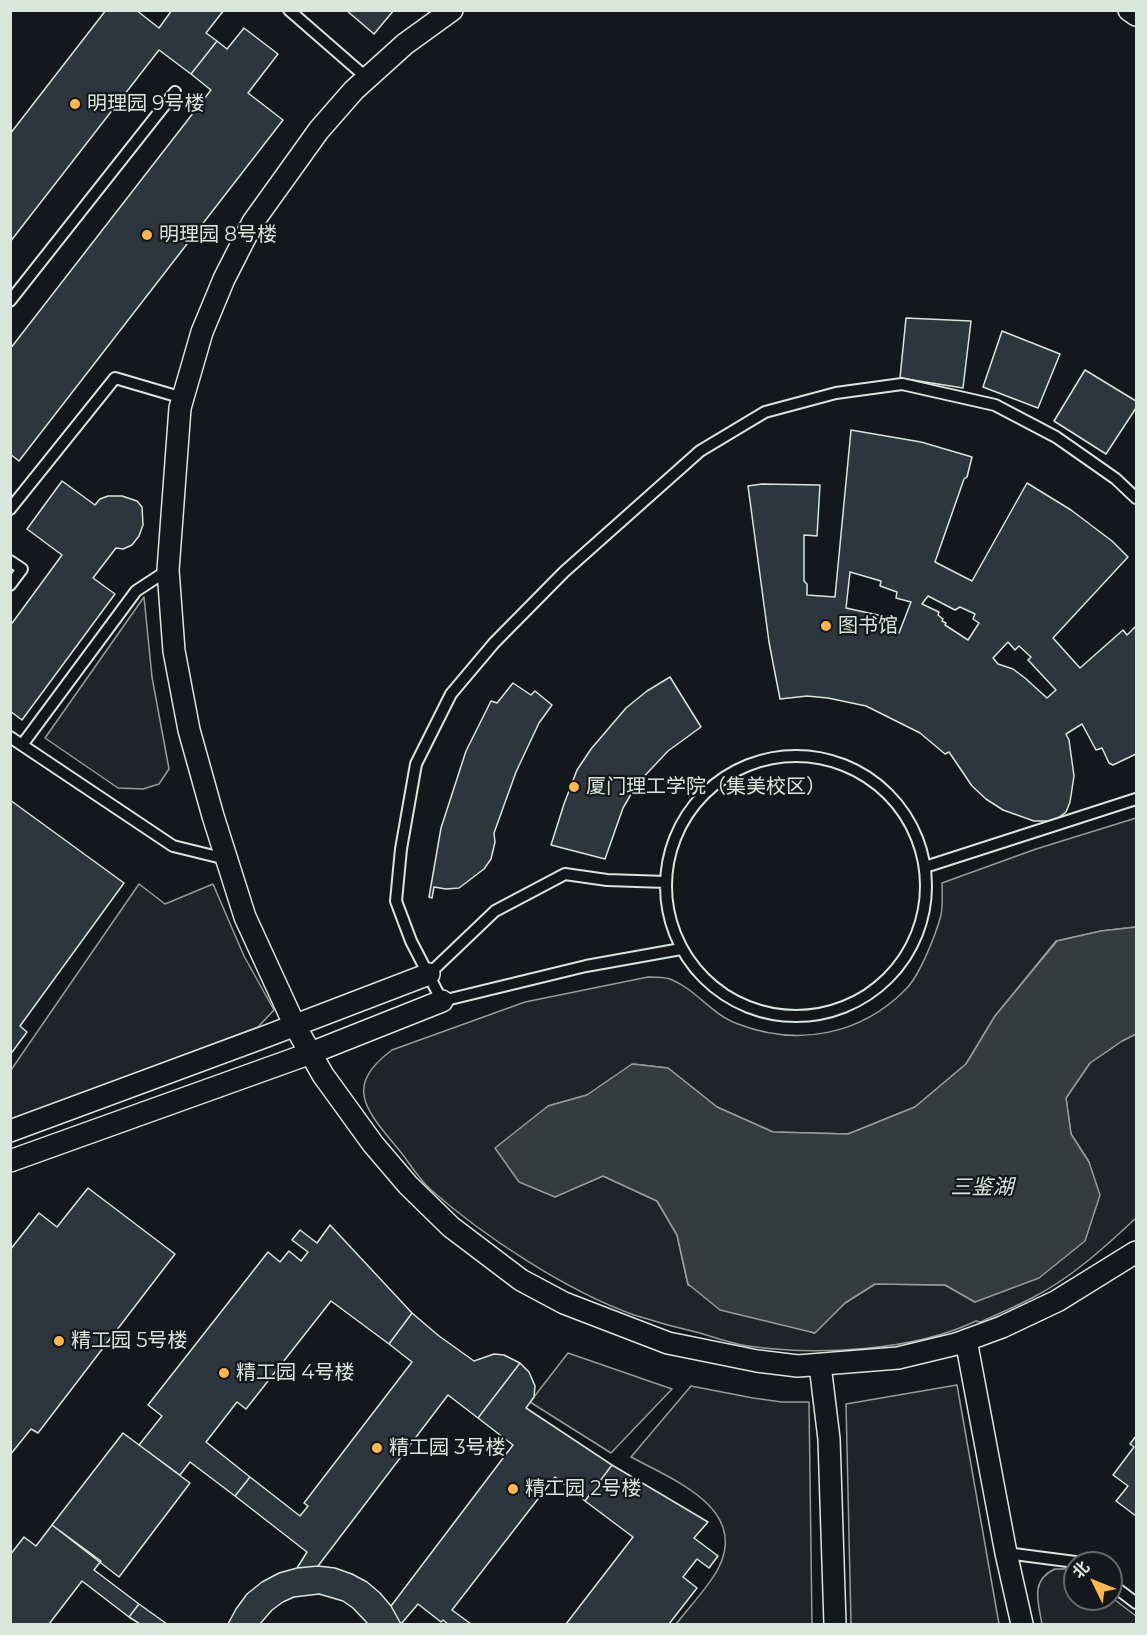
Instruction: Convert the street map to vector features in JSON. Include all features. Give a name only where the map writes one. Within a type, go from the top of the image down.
[{"type":"street","points":[[452,10],[405,44],[354,90],[319,130],[253,222],[224,279],[202,332],[180,408],[168,570],[174,651],[189,730],[245,917],[295,1026],[323,1074],[373,1144],[408,1185],[452,1227],[521,1280],[564,1303],[668,1343],[757,1361],[798,1366],[898,1358],[966,1341],[1002,1327],[1057,1301],[1137,1252]]},
{"type":"street","points":[[10,1131],[429,974]]},
{"type":"street","points":[[10,1161],[311,1053],[442,1001]]},
{"type":"street","points":[[966,1341],[1022,1624]]},
{"type":"street","points":[[820,1365],[829,1439],[835,1624]]},
{"type":"lane","points":[[289,10],[368,78]]},
{"type":"lane","points":[[10,301],[175,92]]},
{"type":"lane","points":[[10,509],[115,378],[183,398]]},
{"type":"lane","points":[[681,949],[586,966],[442,1001],[411,941],[396,901],[401,849],[416,764],[451,694],[494,643],[564,572],[700,451],[765,412],[836,393],[902,384],[995,405],[1056,437],[1116,479],[1137,498]]},
{"type":"lane","points":[[10,561],[22,569],[10,585]]},
{"type":"lane","points":[[22,745],[136,591],[168,570]]},
{"type":"lane","points":[[10,737],[173,846],[227,859]]},
{"type":"lane","points":[[787,755],[813,756],[838,762],[862,773],[883,788],[901,807],[914,830],[925,867],[924,907],[917,934],[904,957],[889,977],[869,993],[847,1005],[824,1013],[799,1016],[774,1014],[750,1008],[727,997],[693,968],[681,949],[671,925],[665,899],[671,848],[681,823],[696,802],[715,783],[737,769],[761,760],[787,755]]},
{"type":"lane","points":[[925,867],[1137,799]]},
{"type":"lane","points":[[429,974],[495,911],[566,874],[608,880],[666,882]]},
{"type":"lane","points":[[1006,1552],[1063,1560]]},
{"type":"lane","points":[[1123,1593],[1137,1603]]},
{"type":"shaded area","points":[[144,597],[152,677],[169,769],[159,784],[143,789],[118,788],[45,738]]},
{"type":"shaded area","points":[[1136,818],[1136,927],[1101,931],[1056,941],[995,1016],[966,1064],[915,1107],[848,1134],[773,1132],[717,1107],[668,1068],[633,1064],[587,1095],[548,1106],[555,1196],[603,1176],[657,1201],[677,1235],[688,1285],[814,1333],[845,1303],[875,1284],[945,1285],[975,1302],[1089,1162],[1071,1134],[1066,1098],[1090,1063],[1136,1034],[1136,1218],[1074,1272],[1026,1301],[980,1322],[976,1321],[924,1339],[895,1345],[804,1351],[736,1344],[634,1315],[608,1305],[554,1277],[500,1243],[451,1207],[422,1180],[377,1123],[365,1099],[364,1088],[368,1076],[377,1063],[392,1050],[525,1002],[648,977],[668,978],[679,983],[720,1015],[738,1024],[761,1031],[783,1035],[806,1035],[849,1026],[888,1005],[906,989],[917,974],[939,923],[942,883],[1036,849]]},
{"type":"shaded area","points":[[139,884],[165,904],[213,884],[244,956],[274,1010],[258,1027],[11,1120],[11,1070]]},
{"type":"shaded area","points":[[568,1353],[672,1389],[611,1453],[530,1402]]},
{"type":"shaded area","points":[[957,1385],[999,1624],[851,1624],[846,1404]]},
{"type":"shaded area","points":[[691,1386],[782,1402],[809,1402],[812,1624],[676,1624],[718,1569],[725,1548],[724,1529],[715,1513],[702,1498],[666,1475],[631,1457]]},
{"type":"shaded area","points":[[1055,1569],[1063,1569],[1063,1611],[1123,1611],[1123,1606],[1136,1616],[1136,1624],[1042,1624],[1038,1592],[1042,1579]]},
{"type":"water","name":"三鉴湖","points":[[1136,927],[1136,1034],[1090,1063],[1066,1098],[1071,1134],[1089,1162],[1100,1195],[1085,1241],[1039,1278],[975,1302],[945,1285],[875,1284],[845,1303],[815,1333],[720,1310],[688,1284],[677,1235],[657,1201],[603,1176],[555,1197],[519,1182],[495,1148],[548,1106],[587,1095],[632,1064],[668,1068],[717,1107],[773,1132],[848,1134],[915,1107],[966,1064],[995,1016],[1057,941],[1101,931]]},
{"type":"building","name":"明理园 9号楼","points":[[106,10],[136,10],[159,28],[172,10],[224,10],[206,33],[217,41],[191,74],[159,50],[10,242],[10,134]]},
{"type":"building","points":[[346,10],[394,10],[374,34]]},
{"type":"building","name":"明理园 8号楼","points":[[244,28],[278,54],[248,93],[283,120],[19,461],[10,454],[10,349],[211,90],[191,74],[217,41],[227,49]]},
{"type":"building","points":[[906,318],[971,321],[963,388],[900,378]]},
{"type":"building","points":[[1002,331],[1060,354],[1038,408],[983,387]]},
{"type":"building","points":[[1085,370],[1136,401],[1136,408],[1106,454],[1054,421]]},
{"type":"building","name":"图书馆","points":[[851,430],[921,442],[972,457],[967,477],[964,479],[935,562],[972,581],[1027,483],[1071,510],[1112,541],[1128,557],[1053,638],[1080,668],[1123,630],[1127,635],[1136,626],[1136,754],[1113,765],[1109,763],[1102,748],[1096,750],[1082,724],[1066,734],[1069,740],[1074,776],[1070,802],[1066,812],[1054,821],[1034,821],[1003,810],[986,799],[972,786],[949,752],[945,754],[920,733],[866,706],[807,696],[780,699],[769,642],[748,486],[762,484],[820,485],[817,536],[804,535],[804,581],[807,584],[807,595],[835,597]],"holes":[[[850,572],[881,581],[880,586],[897,592],[896,598],[911,602],[899,633],[883,626],[887,617],[846,608]],[[928,596],[955,610],[960,607],[975,614],[973,619],[979,623],[968,640],[945,625],[946,623],[938,615],[939,612],[922,604]],[[1008,642],[1015,650],[1019,646],[1031,657],[1028,660],[1056,690],[1047,698],[1013,669],[998,664],[993,658]]]},
{"type":"building","points":[[62,481],[95,505],[100,499],[108,496],[122,496],[137,501],[142,507],[143,525],[132,545],[123,549],[116,548],[93,578],[115,594],[22,720],[10,711],[10,626],[62,555],[27,529]]},
{"type":"building","points":[[670,677],[701,727],[668,751],[637,784],[623,808],[605,859],[551,845],[577,770],[591,749],[626,708],[647,691]]},
{"type":"building","points":[[513,683],[531,695],[535,691],[552,705],[539,723],[516,772],[494,833],[495,842],[491,859],[484,869],[459,888],[434,887],[432,898],[429,897],[441,828],[466,751],[491,701],[497,703]]},
{"type":"building","points":[[10,800],[124,883],[20,1026],[27,1032],[10,1055]]},
{"type":"building","name":"精工园 5号楼","points":[[88,1188],[175,1254],[38,1433],[31,1429],[10,1455],[10,1250],[39,1213],[57,1227]]},
{"type":"building","name":"精工园 4号楼","points":[[330,1225],[412,1313],[389,1344],[331,1301],[246,1409],[237,1402],[206,1442],[250,1477],[235,1496],[190,1462],[180,1475],[139,1445],[162,1416],[148,1405],[268,1252],[280,1262],[289,1251],[301,1261],[308,1252],[292,1240],[300,1230],[317,1243]]},
{"type":"building","name":"精工园 3号楼","points":[[412,1313],[474,1361],[494,1354],[504,1355],[520,1363],[478,1418],[448,1395],[318,1566],[297,1568],[307,1552],[235,1496],[250,1477],[300,1516],[308,1506],[304,1503],[412,1362],[389,1344]]},
{"type":"building","name":"精工园 2号楼","points":[[520,1363],[529,1372],[535,1386],[534,1397],[526,1408],[612,1465],[585,1501],[555,1477],[452,1610],[471,1624],[448,1624],[443,1620],[441,1622],[418,1604],[401,1624],[391,1606],[513,1445],[478,1418]]},
{"type":"building","points":[[123,1433],[190,1483],[119,1577],[52,1525]]},
{"type":"building","points":[[1136,1436],[1136,1516],[1116,1501],[1128,1486],[1113,1475],[1134,1447],[1130,1444]]},
{"type":"building","points":[[612,1465],[708,1522],[694,1538],[718,1556],[709,1568],[697,1559],[683,1577],[697,1588],[669,1624],[566,1624],[633,1537],[585,1501]]},
{"type":"building","points":[[52,1525],[101,1561],[94,1570],[139,1604],[129,1617],[82,1581],[49,1624],[10,1624],[10,1555],[24,1537],[36,1546]]},
{"type":"building","points":[[318,1566],[335,1568],[367,1582],[391,1606],[401,1624],[368,1624],[343,1601],[319,1594],[294,1597],[283,1602],[272,1610],[260,1624],[228,1624],[247,1594],[262,1582],[279,1573]]},
{"type":"building","points":[[139,1604],[167,1624],[140,1624],[129,1617]]},
{"type":"place","name":"明理园 9号楼","points":[[75,104]]},
{"type":"place","name":"明理园 8号楼","points":[[147,235]]},
{"type":"place","name":"图书馆","points":[[826,626]]},
{"type":"place","name":"厦门理工学院（集美校区）","points":[[574,787]]},
{"type":"place","name":"精工园 5号楼","points":[[59,1341]]},
{"type":"place","name":"精工园 4号楼","points":[[224,1373]]},
{"type":"place","name":"精工园 3号楼","points":[[377,1448]]},
{"type":"place","name":"精工园 2号楼","points":[[513,1489]]}]
